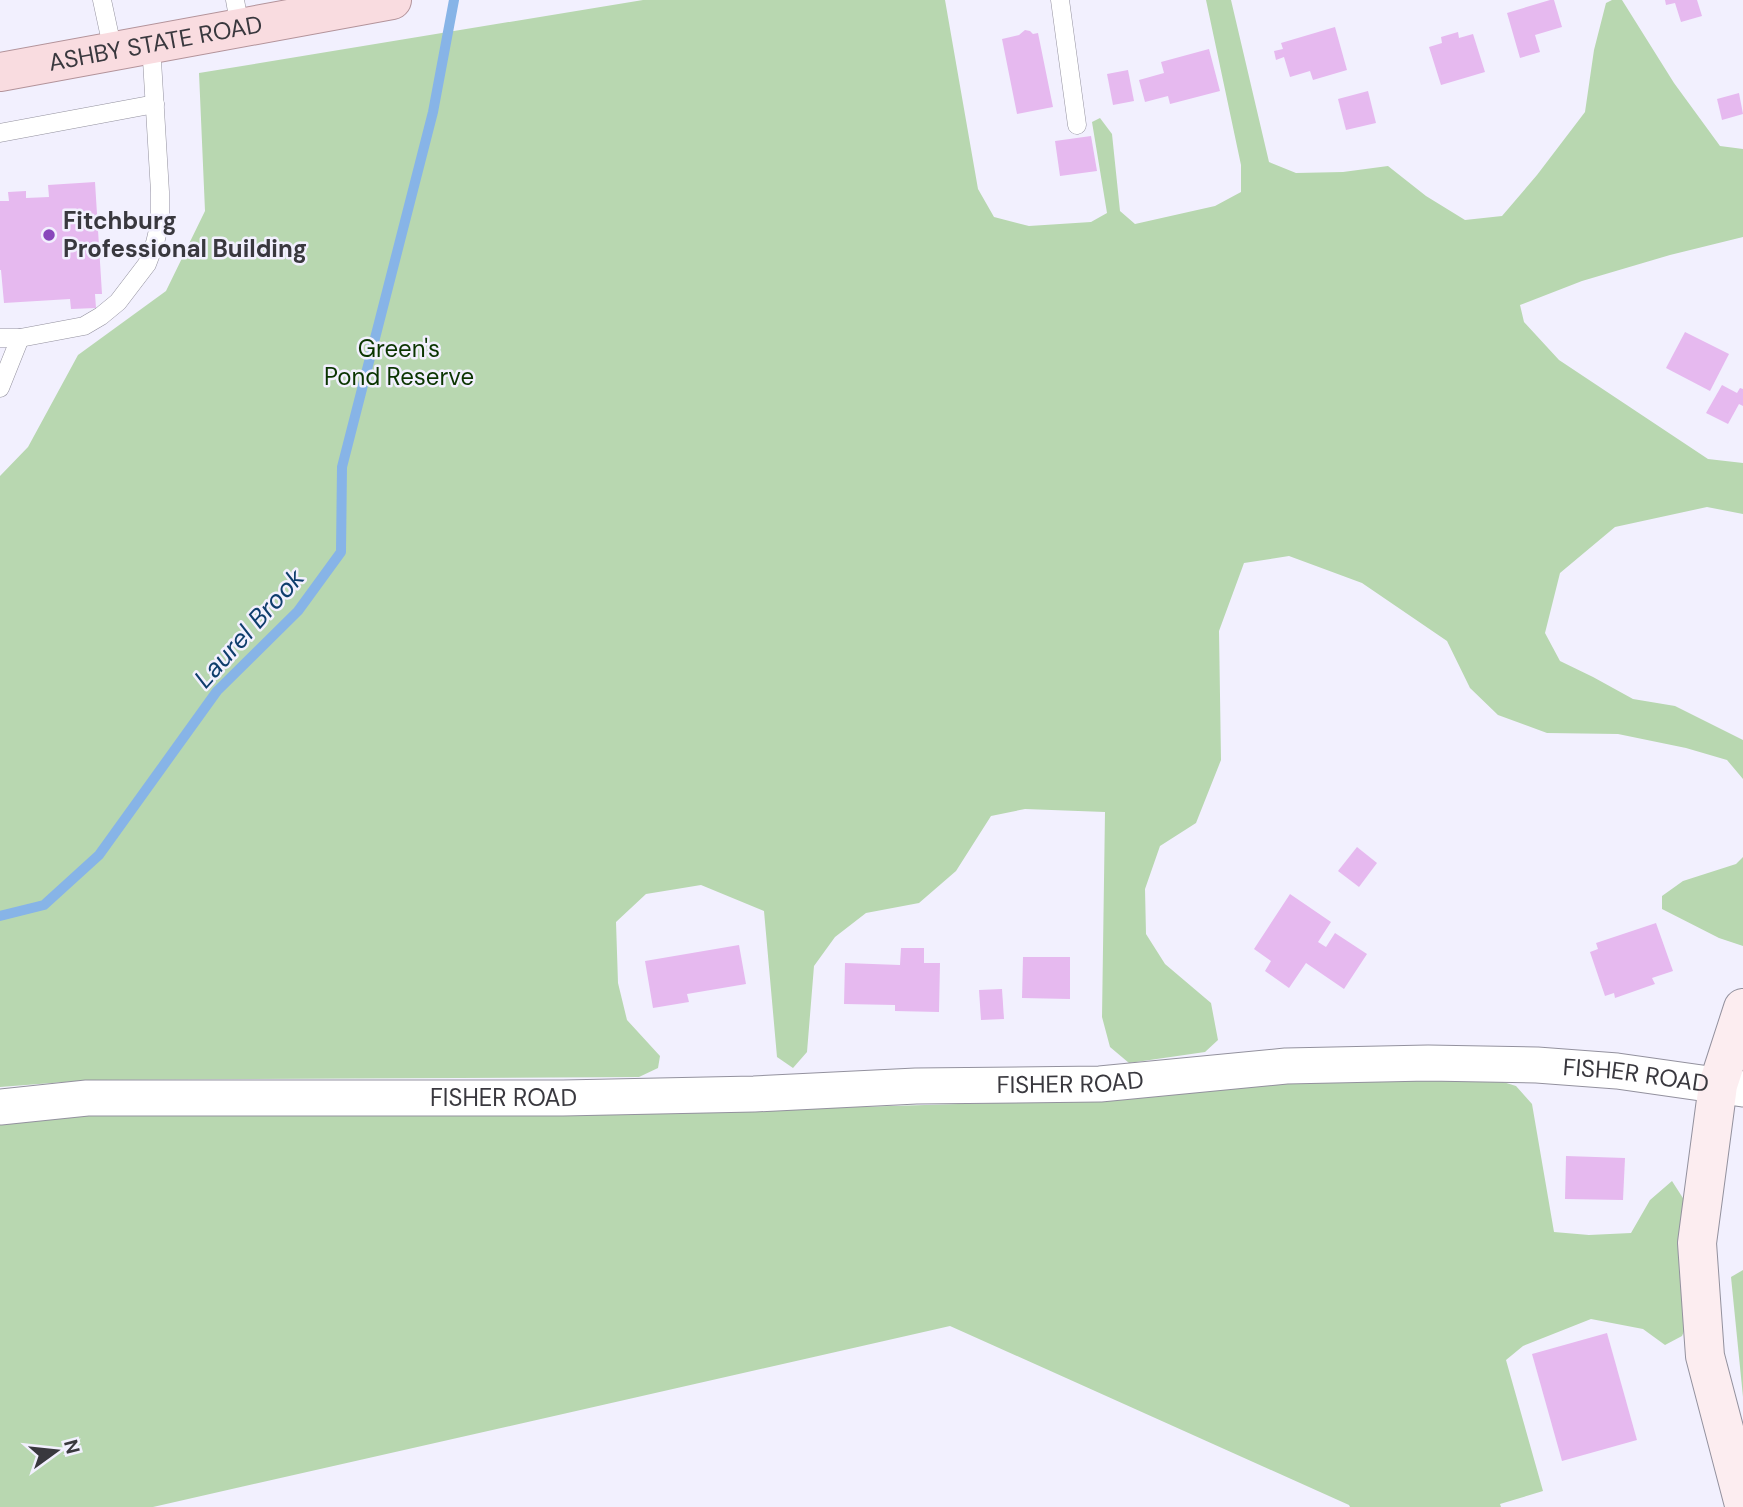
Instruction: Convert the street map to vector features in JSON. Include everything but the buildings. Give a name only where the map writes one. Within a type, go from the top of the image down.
[{"type":"main road","name":"ASHBY STATE ROAD","points":[[0,72],[151,44],[237,14],[392,0]]},
{"type":"street","points":[[1731,1087],[1743,1008]]},
{"type":"street","name":"FISHER ROAD","points":[[0,1107],[88,1098],[536,1098],[754,1094],[916,1086],[1100,1084],[1286,1066],[1428,1063],[1537,1065],[1604,1070],[1731,1087],[1698,1243],[1705,1356],[1743,1501]]},
{"type":"lane","points":[[102,0],[113,51]]},
{"type":"lane","points":[[1060,0],[1077,125]]},
{"type":"lane","points":[[0,338],[20,338],[84,326],[102,316],[118,302],[147,264],[160,222],[151,44]]},
{"type":"lane","points":[[0,133],[155,104]]},
{"type":"lane","points":[[0,388],[20,338]]},
{"type":"green space","name":"Green's Pond Reserve","points":[[643,0],[945,0],[978,189],[994,217],[1029,226],[1091,222],[1107,213],[1092,122],[1100,118],[1112,134],[1120,211],[1135,224],[1215,206],[1241,192],[1241,165],[1206,0],[1231,0],[1269,162],[1296,173],[1343,172],[1388,166],[1426,196],[1465,220],[1502,216],[1585,112],[1594,50],[1606,3],[1622,0],[1674,83],[1720,146],[1743,149],[1743,237],[1582,281],[1520,305],[1524,322],[1559,360],[1708,459],[1743,463],[1743,514],[1707,507],[1615,527],[1560,573],[1545,633],[1560,661],[1633,699],[1675,706],[1743,740],[1743,779],[1727,760],[1686,748],[1618,734],[1547,733],[1498,715],[1470,688],[1447,641],[1362,583],[1289,556],[1244,563],[1219,631],[1221,760],[1196,823],[1160,846],[1145,889],[1146,934],[1165,964],[1211,1003],[1218,1040],[1205,1052],[1129,1063],[1110,1047],[1102,1017],[1105,812],[1025,809],[991,816],[956,871],[919,903],[866,913],[835,937],[814,966],[807,1052],[793,1068],[777,1057],[764,911],[701,885],[646,894],[616,922],[618,983],[627,1020],[660,1056],[658,1068],[639,1077],[91,1080],[0,1087],[0,476],[28,447],[78,355],[166,291],[205,211],[199,73]]},
{"type":"green space","points":[[1743,857],[1743,946],[1719,938],[1662,909],[1662,896],[1683,881],[1736,864]]},
{"type":"green space","points":[[1474,1073],[1516,1086],[1532,1104],[1554,1232],[1589,1235],[1631,1233],[1650,1200],[1672,1181],[1688,1206],[1687,1324],[1682,1336],[1665,1345],[1643,1329],[1591,1319],[1523,1346],[1506,1360],[1543,1491],[1500,1504],[1501,1507],[1350,1507],[950,1326],[153,1507],[0,1507],[0,1120],[126,1114],[789,1109],[1064,1101],[1244,1085]]},
{"type":"green space","points":[[1743,1270],[1743,1397],[1731,1277]]},
{"type":"waterway","name":"Laurel Brook","points":[[0,916],[44,905],[99,855],[217,691],[298,611],[341,552],[342,467],[433,112],[454,0]]},
{"type":"place","name":"Fitchburg Professional Building","points":[[49,235]]}]
